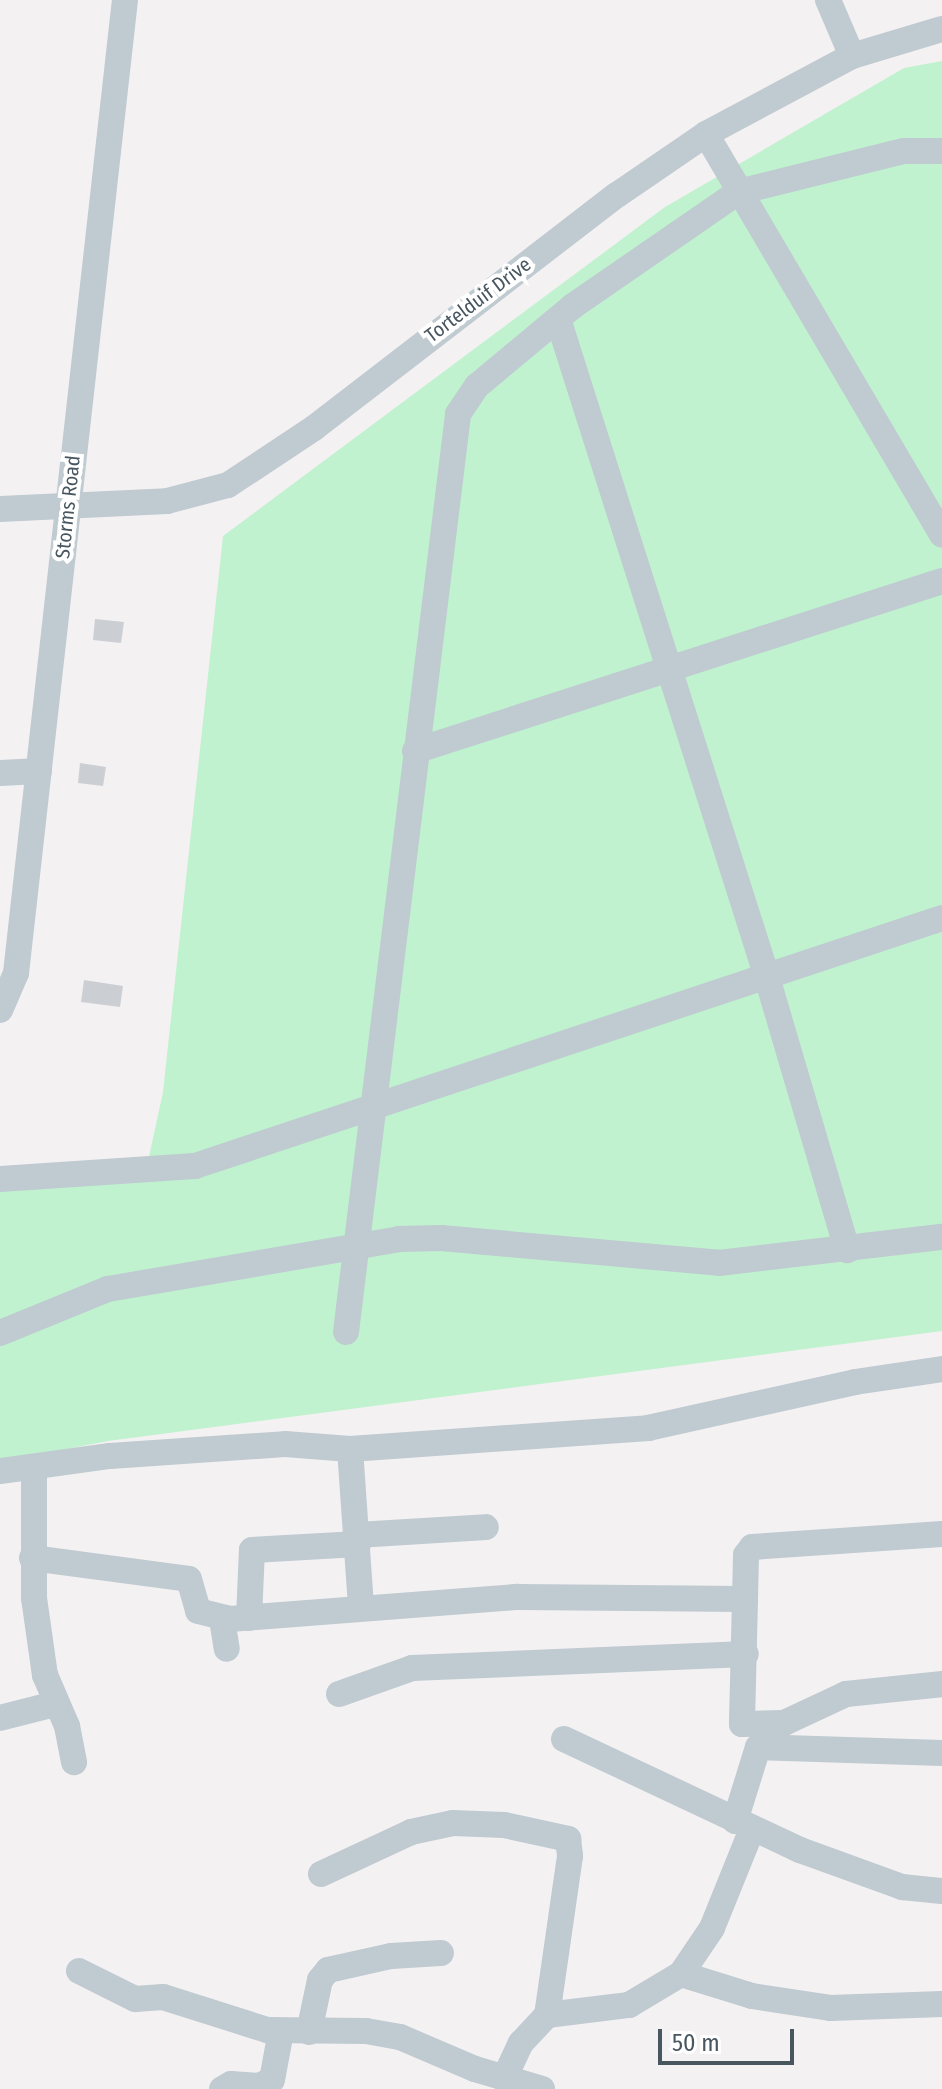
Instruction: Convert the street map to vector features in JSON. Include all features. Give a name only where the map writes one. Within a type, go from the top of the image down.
[{"type":"street","name":"Storms Road","points":[[0,1010],[16,973],[125,0]]},
{"type":"street","points":[[828,0],[852,56]]},
{"type":"street","name":"Tortelduif Drive","points":[[0,509],[189,498],[247,474],[617,195],[706,134],[852,56],[942,29]]},
{"type":"street","points":[[706,134],[942,535]]},
{"type":"street","points":[[346,1332],[458,414],[477,386],[558,319],[738,192],[875,157],[942,151]]},
{"type":"street","points":[[558,319],[766,974],[847,1250]]},
{"type":"street","points":[[415,751],[942,581]]},
{"type":"street","points":[[0,773],[39,771]]},
{"type":"street","points":[[0,1179],[195,1166],[942,918]]},
{"type":"street","points":[[0,1333],[108,1289],[356,1246],[441,1238],[719,1263],[942,1237]]},
{"type":"street","points":[[0,1471],[34,1469],[110,1456],[285,1444],[350,1449],[648,1428],[855,1382],[942,1369]]},
{"type":"street","points":[[350,1449],[361,1608]]},
{"type":"street","points":[[34,1469],[32,1558],[43,1662],[55,1704],[67,1726],[74,1762]]},
{"type":"street","points":[[249,1618],[252,1550],[486,1527]]},
{"type":"street","points":[[942,1534],[752,1547],[746,1555],[742,1724],[784,1723],[846,1694],[942,1684]]},
{"type":"street","points":[[32,1558],[189,1579],[198,1611],[222,1619],[518,1597],[745,1599]]},
{"type":"street","points":[[222,1619],[227,1649]]},
{"type":"street","points":[[339,1694],[412,1668],[746,1654]]},
{"type":"street","points":[[0,1718],[55,1704]]},
{"type":"street","points":[[564,1739],[743,1825],[885,1882],[942,1891],[942,1902]]},
{"type":"street","points":[[547,2015],[629,2005],[681,1974],[712,1928],[743,1825],[758,1747],[942,1753]]},
{"type":"street","points":[[321,1874],[411,1832],[453,1823],[504,1825],[568,1839],[570,1856],[547,2015],[521,2043],[504,2079]]},
{"type":"street","points":[[309,2032],[320,1980],[328,1970],[391,1956],[441,1953]]},
{"type":"street","points":[[79,1971],[135,1999],[163,1997],[248,2026],[281,2031],[366,2031],[400,2037],[504,2079],[542,2089]]},
{"type":"street","points":[[681,1974],[752,1996],[814,2006],[942,2004]]},
{"type":"street","points":[[222,2089],[231,2084],[269,2083],[281,2031]]},
{"type":"green space","points":[[942,61],[942,1331],[108,1441],[0,1462],[0,1180],[147,1166],[163,1092],[223,536],[665,207],[904,68]]},
{"type":"building","points":[[95,619],[124,622],[121,643],[93,640]]},
{"type":"building","points":[[80,763],[106,767],[103,786],[78,783]]},
{"type":"building","points":[[84,980],[123,986],[120,1007],[81,1002]]}]
